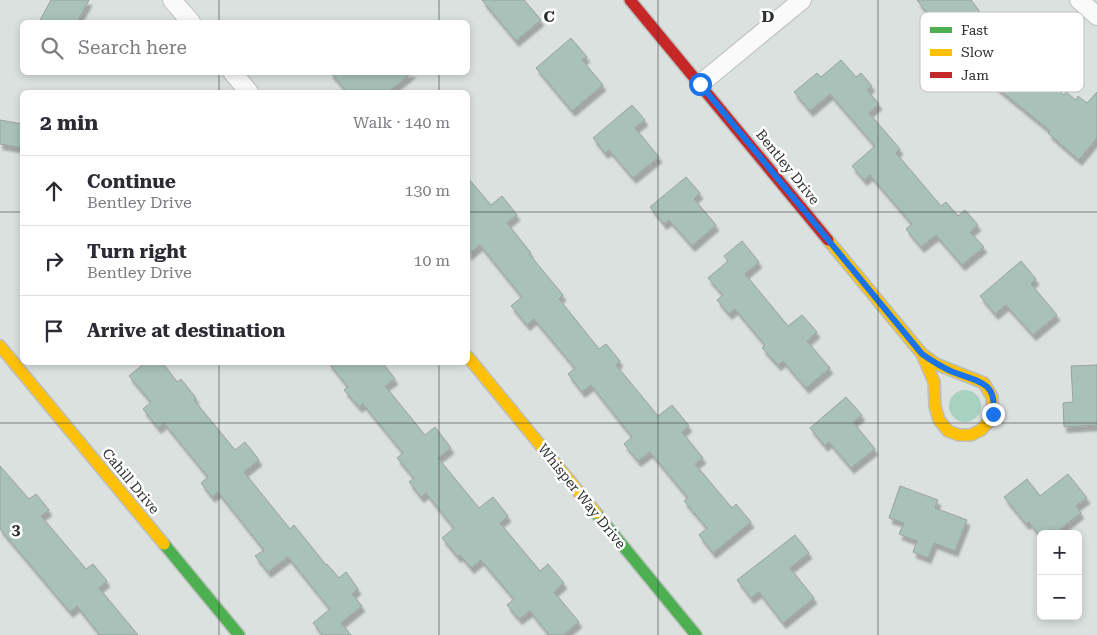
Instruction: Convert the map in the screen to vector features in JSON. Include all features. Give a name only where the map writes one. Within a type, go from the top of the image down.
[{"type":"street","points":[[172,0],[189,20]]},
{"type":"street","name":"Bentley Drive","points":[[630,0],[922,354],[934,382],[938,419],[946,429],[958,435],[971,435],[982,431],[990,421],[995,406],[989,389],[977,379],[943,367],[922,354]]},
{"type":"street","points":[[700,84],[802,0]]},
{"type":"street","points":[[1079,0],[1097,16]]},
{"type":"street","points":[[234,75],[246,90]]},
{"type":"street","name":"Cahill Drive","points":[[0,346],[239,635]]},
{"type":"street","name":"Whisper Way Drive","points":[[470,359],[696,635]]},
{"type":"green space","points":[[965,390],[971,391],[976,395],[980,400],[980,412],[976,417],[971,421],[965,422],[959,421],[954,417],[950,412],[949,406],[950,400],[954,395],[959,391]]},
{"type":"building","points":[[51,0],[89,0],[78,20],[40,20]]},
{"type":"building","points":[[482,0],[524,0],[541,20],[516,41]]},
{"type":"building","points":[[917,0],[971,0],[980,12],[926,12]]},
{"type":"building","points":[[571,38],[587,57],[582,60],[603,85],[572,111],[536,68]]},
{"type":"building","points":[[841,60],[856,77],[861,73],[872,86],[867,90],[879,104],[869,113],[900,149],[896,153],[941,206],[946,202],[958,216],[965,210],[978,225],[970,232],[984,247],[962,265],[936,235],[921,247],[906,229],[912,224],[870,175],[864,180],[852,166],[875,146],[830,94],[810,111],[794,92],[817,73],[821,77]]},
{"type":"building","points":[[333,75],[409,75],[390,90],[345,90]]},
{"type":"building","points":[[1002,92],[1060,92],[1064,95],[1066,92],[1076,100],[1078,96],[1087,103],[1097,92],[1097,138],[1079,160],[1048,133],[1050,131]]},
{"type":"building","points":[[632,105],[645,120],[635,128],[659,157],[633,178],[609,150],[605,153],[593,138]]},
{"type":"building","points":[[0,120],[20,124],[20,148],[0,144]]},
{"type":"building","points":[[686,177],[700,193],[694,199],[716,225],[692,246],[669,220],[664,224],[650,207]]},
{"type":"building","points":[[470,180],[491,205],[502,196],[517,215],[507,223],[531,253],[529,254],[563,295],[559,299],[599,349],[606,344],[620,361],[616,365],[658,416],[672,405],[689,426],[682,432],[703,458],[695,464],[732,508],[736,504],[751,522],[713,553],[699,535],[707,528],[684,501],[688,498],[650,452],[638,461],[624,444],[632,437],[591,385],[582,392],[568,374],[575,368],[534,319],[527,325],[511,306],[522,297],[480,245],[470,253]]},
{"type":"building","points":[[742,241],[759,262],[745,274],[788,326],[802,315],[817,332],[807,341],[830,368],[806,388],[783,361],[778,365],[762,348],[765,345],[735,309],[729,314],[717,300],[723,295],[708,278],[728,261],[724,256]]},
{"type":"building","points":[[1021,261],[1036,279],[1031,284],[1057,315],[1033,335],[1006,305],[995,314],[980,296]]},
{"type":"building","points":[[142,365],[164,365],[177,382],[181,379],[196,398],[194,400],[235,450],[245,442],[259,460],[244,472],[290,529],[294,525],[339,578],[346,572],[358,589],[352,594],[362,606],[341,623],[351,635],[323,635],[313,623],[330,609],[288,557],[268,572],[255,556],[264,550],[218,492],[212,497],[201,483],[208,477],[164,423],[158,428],[143,409],[151,402],[129,376]]},
{"type":"building","points":[[330,365],[384,365],[395,379],[385,386],[425,435],[435,427],[451,448],[438,458],[479,508],[493,497],[508,516],[500,523],[540,571],[548,564],[564,583],[554,592],[579,622],[563,635],[549,635],[530,611],[519,619],[507,605],[514,599],[481,560],[471,568],[460,555],[458,557],[442,538],[454,528],[426,493],[421,497],[409,482],[414,478],[397,458],[403,453],[363,404],[359,407],[344,390],[348,387]]},
{"type":"building","points":[[1097,365],[1097,425],[1064,427],[1063,403],[1073,402],[1071,366]]},
{"type":"building","points":[[846,397],[862,415],[853,422],[875,449],[851,468],[829,442],[825,446],[810,428]]},
{"type":"building","points":[[0,466],[29,499],[36,494],[49,510],[41,516],[86,569],[93,564],[107,581],[99,588],[138,635],[100,635],[77,606],[70,612],[0,529]]},
{"type":"building","points":[[1068,474],[1087,498],[1076,506],[1081,513],[1059,530],[1037,530],[1037,533],[1029,522],[1026,524],[1004,497],[1027,479],[1040,496]]},
{"type":"building","points":[[900,486],[938,500],[935,508],[967,520],[955,551],[934,543],[928,558],[913,552],[917,541],[899,534],[904,523],[889,518]]},
{"type":"building","points":[[795,535],[809,553],[790,568],[814,598],[783,623],[759,592],[751,598],[737,580]]},
{"type":"traffic: fast","points":[[596,513],[696,635]]},
{"type":"traffic: fast","points":[[164,544],[239,635]]},
{"type":"traffic: slow","points":[[828,240],[922,354],[934,382],[935,406],[939,420],[948,431],[959,435],[971,435],[981,430],[989,421],[993,410],[992,397],[984,383],[936,364],[922,354]]},
{"type":"traffic: slow","points":[[0,346],[164,544]]},
{"type":"traffic: slow","points":[[470,359],[596,513]]},
{"type":"traffic: jam","points":[[630,0],[828,240]]},
{"type":"route","points":[[700,84],[922,354],[936,364],[984,383],[993,397],[995,406],[993,414]]}]
